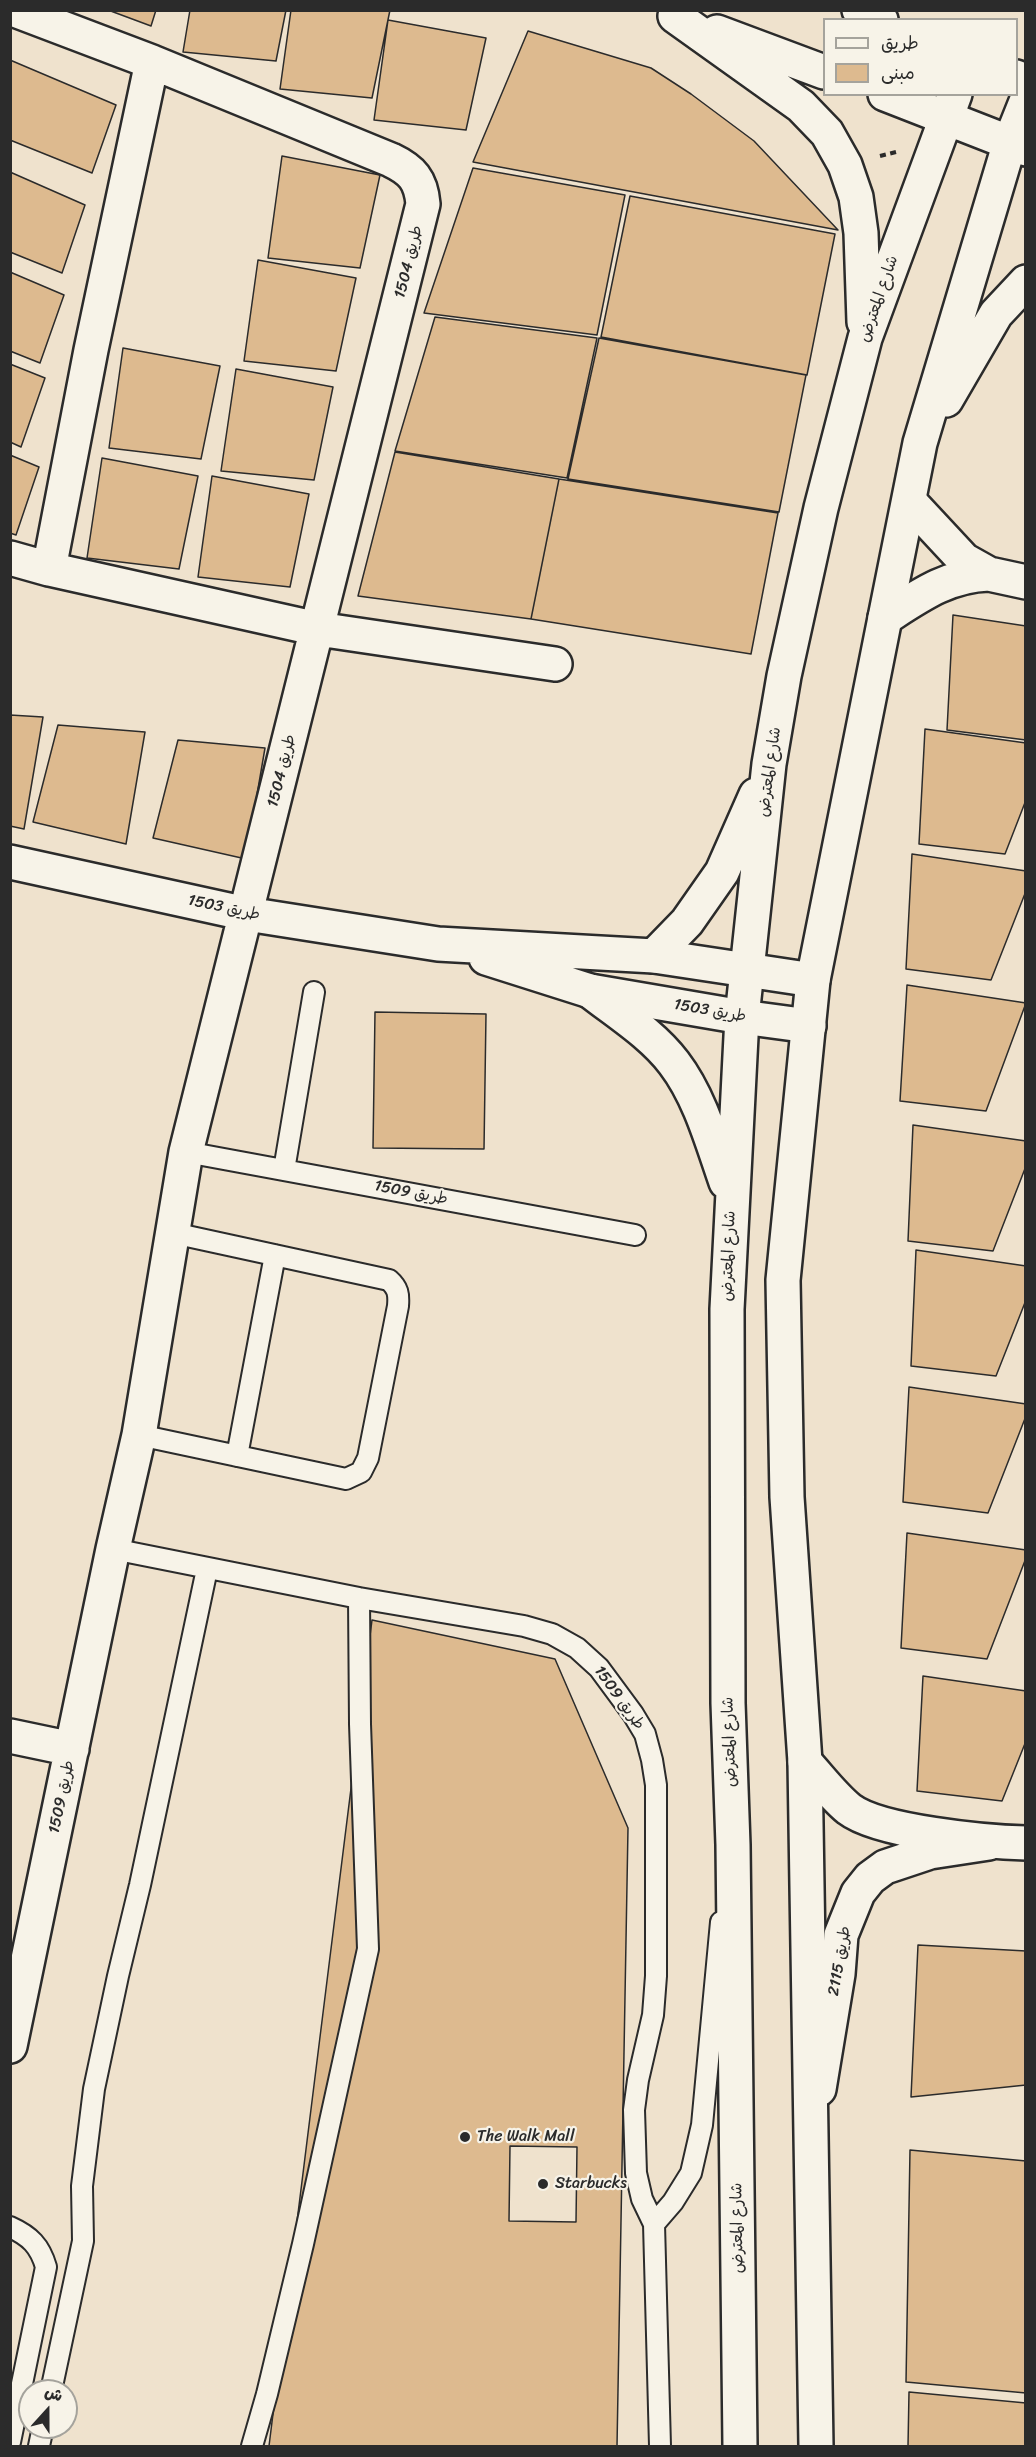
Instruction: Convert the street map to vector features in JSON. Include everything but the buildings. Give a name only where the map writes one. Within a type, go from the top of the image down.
[{"type":"street","name":"طريق 1504","points":[[15,10],[152,62],[405,166],[416,176],[422,189],[423,204],[247,914]]},
{"type":"street","points":[[859,10],[877,18]]},
{"type":"street","points":[[667,14],[823,71]]},
{"type":"street","points":[[667,14],[801,106],[827,133],[845,165],[856,196],[860,224],[865,338]]},
{"type":"street","points":[[49,569],[91,351],[152,62]]},
{"type":"street","points":[[890,96],[1018,146]]},
{"type":"street","points":[[816,2446],[805,1762],[787,1497],[783,1281],[813,980],[920,443],[1018,146],[1026,102]]},
{"type":"street","name":"شارع المعترض","points":[[740,2446],[734,1845],[728,1668],[727,1309],[731,1197],[746,968],[769,764],[784,676],[821,508],[865,338],[946,118]]},
{"type":"street","points":[[920,443],[996,314],[1026,282]]},
{"type":"street","points":[[910,502],[953,551],[989,574]]},
{"type":"street","points":[[10,558],[49,569],[318,628],[555,664]]},
{"type":"street","points":[[885,618],[943,583],[973,574],[989,574],[1026,582]]},
{"type":"street","points":[[654,956],[687,922],[722,872],[769,764]]},
{"type":"street","name":"طريق 1503","points":[[10,862],[247,914],[438,944],[654,956],[746,968],[813,980]]},
{"type":"street","name":"طريق 1509","points":[[10,2046],[113,1549],[140,1435],[186,1152],[247,914]]},
{"type":"street","name":"طريق 1503","points":[[438,944],[590,990],[742,1017],[809,1026]]},
{"type":"street","points":[[590,990],[639,1029],[672,1060],[680,1071],[696,1100],[731,1197]]},
{"type":"street","points":[[10,1736],[72,1749]]},
{"type":"street","name":"طريق 2115","points":[[805,1762],[848,1808],[862,1817],[892,1826],[989,1842],[1026,1843]]},
{"type":"street","name":"طريق 2115","points":[[810,2138],[838,1974],[842,1935],[858,1893],[870,1878],[885,1867],[930,1852],[989,1842]]},
{"type":"street","points":[[724,2446],[740,2400]]},
{"type":"lane","points":[[284,1170],[314,992]]},
{"type":"lane","name":"طريق 1509","points":[[186,1152],[635,1235]]},
{"type":"lane","points":[[140,1435],[346,1479],[361,1472],[369,1458],[398,1306],[399,1296],[396,1287],[389,1280],[173,1233]]},
{"type":"lane","points":[[237,1456],[275,1256]]},
{"type":"lane","name":"طريق 1509","points":[[113,1549],[359,1598],[524,1626],[552,1634],[577,1648],[599,1668],[645,1734],[656,1785],[656,1976],[653,2015],[638,2080],[634,2110],[636,2173],[642,2199],[654,2224]]},
{"type":"lane","points":[[54,2379],[83,2241],[82,2186],[94,2090],[207,1569]]},
{"type":"lane","points":[[252,2446],[267,2394],[303,2244],[368,1949],[360,1724],[359,1598]]},
{"type":"lane","points":[[660,2446],[654,2224],[673,2202],[691,2173],[702,2125],[717,1950],[734,1845]]},
{"type":"lane","points":[[10,2227],[32,2239],[41,2252],[46,2267],[10,2442]]},
{"type":"path","points":[[845,165],[946,118]]},
{"type":"place","name":"The Walk Mall","points":[[465,2137]]},
{"type":"place","name":"Starbucks","points":[[543,2184]]}]
